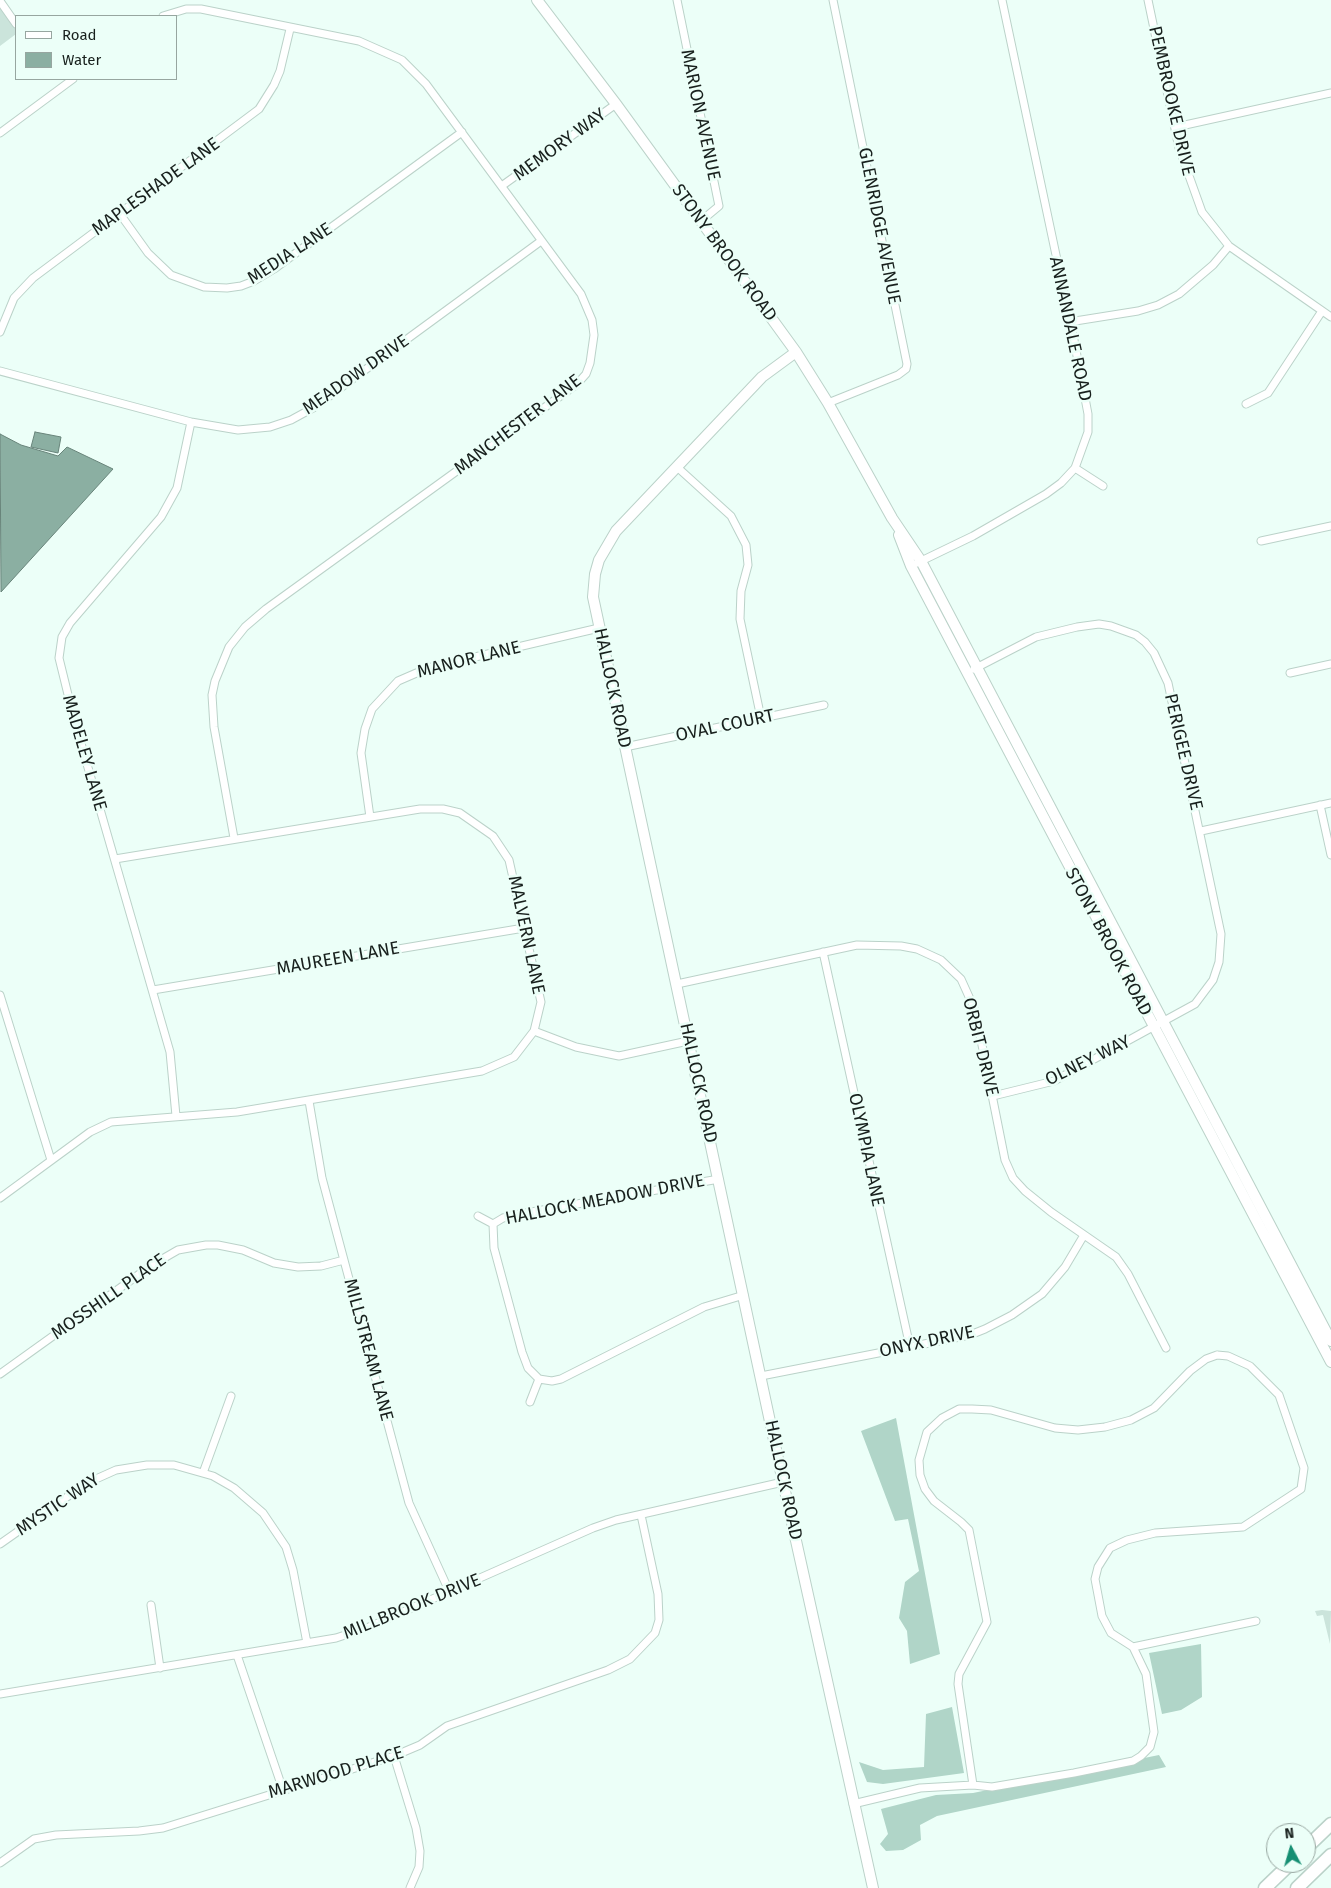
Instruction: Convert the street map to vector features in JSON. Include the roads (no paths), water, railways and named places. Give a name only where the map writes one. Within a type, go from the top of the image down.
[{"type":"highway","points":[[1316,1838],[1331,1824]]},
{"type":"highway","points":[[1300,1886],[1331,1855]]},
{"type":"highway","points":[[1265,1888],[1281,1873]]},
{"type":"main road","name":"STONY BROOK ROAD","points":[[537,0],[616,104],[796,352],[828,403],[892,518],[921,561],[1331,1341]]},
{"type":"main road","name":"HALLOCK ROAD","points":[[796,352],[762,376],[616,531],[602,552],[596,567],[593,590],[599,628],[719,1178],[782,1482],[873,1888]]},
{"type":"main road","name":"STONY BROOK ROAD","points":[[892,518],[911,566],[1237,1188],[1331,1362]]},
{"type":"main road","points":[[1051,833],[1062,828]]},
{"type":"main road","points":[[1237,1188],[1248,1182]]},
{"type":"street","name":"MARION AVENUE","points":[[677,0],[719,206],[701,222]]},
{"type":"street","name":"GLENRIDGE AVENUE","points":[[828,403],[898,375],[906,369],[907,364],[834,0]]},
{"type":"street","name":"ANNANDALE ROAD","points":[[911,566],[973,536],[1046,494],[1061,483],[1075,468],[1085,446],[1088,432],[1088,414],[1002,0]]},
{"type":"street","name":"PEMBROOKE DRIVE","points":[[1148,0],[1185,170],[1202,212],[1230,246],[1331,317]]},
{"type":"street","points":[[0,1],[15,23]]},
{"type":"street","name":"MANCHESTER LANE","points":[[166,15],[186,9],[201,9],[290,29],[359,41],[402,60],[426,84],[503,185],[541,241],[582,294],[592,320],[593,348],[586,374],[577,384],[266,608],[236,638],[224,657],[215,681],[212,696],[214,727],[234,838]]},
{"type":"street","name":"MAPLESHADE LANE","points":[[0,332],[7,310],[21,288],[259,109],[274,85],[280,71],[290,29]]},
{"type":"street","points":[[57,80],[62,87]]},
{"type":"street","points":[[0,133],[72,80]]},
{"type":"street","points":[[1176,127],[1331,93]]},
{"type":"street","name":"MEMORY WAY","points":[[503,185],[616,104]]},
{"type":"street","name":"MEDIA LANE","points":[[120,214],[148,253],[171,275],[204,287],[216,289],[241,286],[254,282],[274,269],[462,132]]},
{"type":"street","name":"MEADOW DRIVE","points":[[0,371],[191,422],[238,430],[254,430],[290,420],[313,408],[541,241]]},
{"type":"street","points":[[1069,322],[1130,312],[1158,305],[1179,294],[1213,265],[1230,246]]},
{"type":"street","points":[[1246,404],[1268,393],[1322,311]]},
{"type":"street","name":"MADELEY LANE","points":[[176,1116],[170,1052],[64,681],[60,647],[70,623],[161,517],[177,488],[191,422]]},
{"type":"street","points":[[677,467],[730,516],[746,545],[748,565],[741,591],[740,620],[761,718]]},
{"type":"street","points":[[1075,468],[1102,486]]},
{"type":"street","points":[[1260,541],[1331,526]]},
{"type":"street","name":"PERIGEE DRIVE","points":[[967,672],[1036,637],[1076,627],[1099,624],[1111,626],[1136,635],[1154,653],[1168,683],[1219,922],[1221,946],[1213,980],[1195,1004],[1154,1028]]},
{"type":"street","name":"MANOR LANE","points":[[370,817],[361,753],[365,729],[372,709],[398,681],[428,668],[599,628]]},
{"type":"street","points":[[1290,673],[1331,664]]},
{"type":"street","name":"OVAL COURT","points":[[625,747],[824,704]]},
{"type":"street","points":[[1200,831],[1331,803]]},
{"type":"street","points":[[1320,805],[1331,855]]},
{"type":"street","name":"MALVERN LANE","points":[[0,1198],[104,1124],[237,1112],[482,1071],[514,1057],[534,1031],[541,1002],[510,860],[493,836],[470,817],[443,808],[420,809],[115,859]]},
{"type":"street","name":"MAUREEN LANE","points":[[153,990],[524,928]]},
{"type":"street","name":"ORBIT DRIVE","points":[[676,984],[857,945],[901,946],[934,956],[961,979],[975,1010],[1005,1160],[1013,1178],[1037,1202],[1110,1252],[1121,1263],[1166,1348]]},
{"type":"street","name":"OLYMPIA LANE","points":[[823,952],[910,1347]]},
{"type":"street","points":[[0,995],[51,1160]]},
{"type":"street","name":"OLNEY WAY","points":[[993,1096],[1054,1081],[1154,1028]]},
{"type":"street","points":[[534,1031],[576,1047],[619,1056],[688,1041]]},
{"type":"street","name":"MILLSTREAM LANE","points":[[309,1101],[316,1152],[409,1503],[450,1592]]},
{"type":"street","name":"HALLOCK MEADOW DRIVE","points":[[493,1224],[503,1218],[520,1214],[719,1178]]},
{"type":"street","points":[[478,1216],[493,1224],[494,1248],[522,1352],[528,1368],[539,1379],[552,1381],[561,1378],[704,1307],[744,1296]]},
{"type":"street","name":"ONYX DRIVE","points":[[761,1376],[970,1334],[1012,1316],[1042,1294],[1056,1280],[1084,1235]]},
{"type":"street","name":"MOSSHILL PLACE","points":[[0,1374],[152,1265],[178,1250],[218,1245],[243,1250],[274,1262],[298,1267],[320,1266],[344,1260]]},
{"type":"street","points":[[853,1804],[920,1788],[973,1785],[992,1787],[1074,1773],[1133,1761],[1150,1747],[1154,1732],[1146,1674],[1133,1647],[1111,1633],[1102,1616],[1095,1579],[1098,1567],[1110,1548],[1127,1540],[1155,1533],[1243,1527],[1301,1489],[1304,1468],[1279,1395],[1250,1366],[1228,1356],[1216,1355],[1206,1359],[1190,1371],[1154,1408],[1131,1420],[1105,1427],[1078,1430],[1055,1428],[991,1410],[959,1409],[942,1418],[927,1432],[919,1460],[920,1475],[925,1489],[934,1501],[969,1530],[987,1622],[959,1674],[958,1684],[973,1785]]},
{"type":"street","points":[[530,1402],[539,1379]]},
{"type":"street","points":[[203,1473],[231,1396]]},
{"type":"street","name":"MYSTIC WAY","points":[[0,1544],[87,1483],[116,1470],[147,1465],[174,1465],[203,1473],[234,1488],[263,1513],[278,1534],[290,1559],[306,1643]]},
{"type":"street","name":"MILLBROOK DRIVE","points":[[0,1694],[336,1638],[369,1627],[593,1528],[782,1482]]},
{"type":"street","name":"MARWOOD PLACE","points":[[0,1863],[34,1839],[56,1835],[139,1832],[163,1828],[394,1756],[420,1745],[447,1726],[608,1670],[638,1652],[655,1633],[659,1620],[658,1594],[641,1515]]},
{"type":"street","points":[[151,1604],[160,1668]]},
{"type":"street","points":[[1133,1647],[1256,1621]]},
{"type":"street","points":[[237,1656],[283,1790]]},
{"type":"street","points":[[394,1756],[416,1828],[420,1851],[419,1867],[410,1888]]},
{"type":"water","points":[[35,432],[61,437],[58,453],[31,447]]},
{"type":"water","points":[[0,434],[21,445],[58,456],[67,447],[113,469],[1,592]]}]
